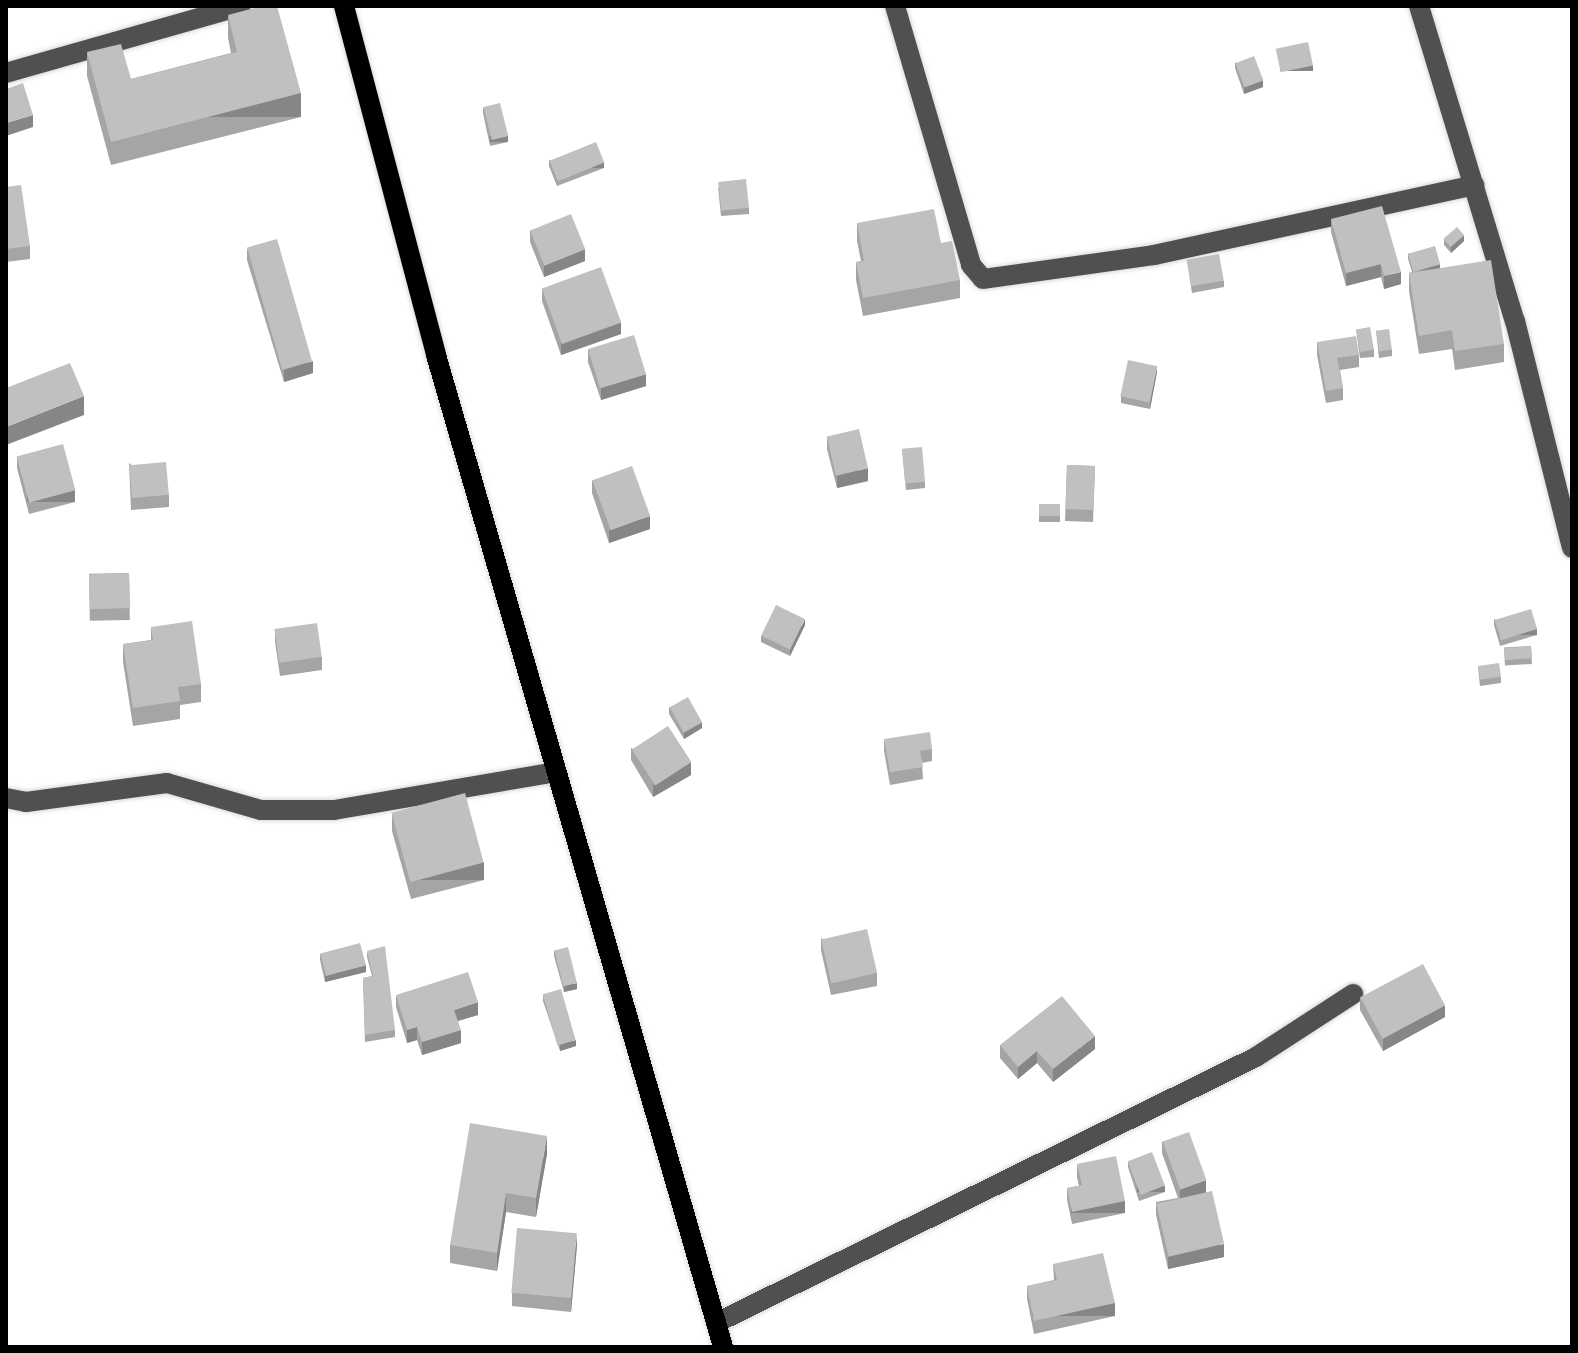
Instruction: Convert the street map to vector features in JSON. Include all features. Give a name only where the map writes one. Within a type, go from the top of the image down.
[{"type":"main road","points":[[344,6],[436,355],[723,1347]]},
{"type":"street","points":[[6,73],[241,6]]},
{"type":"street","points":[[895,6],[971,265],[983,279],[1154,255],[1474,185]]},
{"type":"street","points":[[1419,6],[1474,185],[1572,548]]},
{"type":"street","points":[[6,798],[26,802],[167,783],[261,810],[334,810],[556,772]]},
{"type":"street","points":[[716,1323],[1256,1057],[1353,994]]},
{"type":"building","points":[[262,6],[277,6],[301,93],[111,142],[87,52],[121,44],[131,79],[237,52],[228,15]]},
{"type":"building","points":[[1308,42],[1313,65],[1281,72],[1276,49]]},
{"type":"building","points":[[1254,56],[1263,80],[1245,87],[1235,63]]},
{"type":"building","points":[[23,83],[33,115],[6,123],[6,89]]},
{"type":"building","points":[[500,103],[508,136],[492,140],[484,107]]},
{"type":"building","points":[[596,142],[604,162],[558,181],[550,161]]},
{"type":"building","points":[[746,179],[749,208],[721,211],[718,182]]},
{"type":"building","points":[[21,185],[30,246],[6,249],[6,187]]},
{"type":"building","points":[[1382,206],[1401,272],[1384,276],[1381,264],[1346,273],[1331,219]]},
{"type":"building","points":[[934,209],[941,243],[952,241],[960,280],[863,298],[856,262],[864,261],[857,223]]},
{"type":"building","points":[[571,214],[585,249],[544,266],[530,230]]},
{"type":"building","points":[[1457,227],[1464,235],[1451,247],[1443,239]]},
{"type":"building","points":[[277,239],[312,361],[282,370],[247,248]]},
{"type":"building","points":[[1435,246],[1440,264],[1413,272],[1408,254]]},
{"type":"building","points":[[1219,254],[1224,281],[1191,286],[1187,260]]},
{"type":"building","points":[[1491,260],[1504,344],[1455,351],[1452,330],[1419,336],[1409,273]]},
{"type":"building","points":[[601,267],[621,322],[562,344],[542,289]]},
{"type":"building","points":[[1370,327],[1374,350],[1360,352],[1356,329]]},
{"type":"building","points":[[1389,329],[1392,350],[1379,352],[1376,331]]},
{"type":"building","points":[[634,335],[646,374],[600,388],[588,349]]},
{"type":"building","points":[[1356,336],[1359,355],[1337,358],[1343,388],[1326,391],[1317,342]]},
{"type":"building","points":[[1128,360],[1157,366],[1150,402],[1120,396]]},
{"type":"building","points":[[70,363],[84,396],[6,427],[6,388]]},
{"type":"building","points":[[859,429],[868,468],[836,475],[827,436]]},
{"type":"building","points":[[63,444],[75,490],[29,503],[17,456]]},
{"type":"building","points":[[922,447],[925,482],[905,484],[902,449]]},
{"type":"building","points":[[166,462],[169,495],[132,498],[129,465]]},
{"type":"building","points":[[1067,465],[1095,466],[1093,510],[1065,509]]},
{"type":"building","points":[[632,466],[650,516],[611,530],[593,480]]},
{"type":"building","points":[[1039,504],[1060,504],[1060,516],[1039,516]]},
{"type":"building","points":[[129,573],[130,608],[90,609],[89,574]]},
{"type":"building","points":[[776,605],[805,619],[790,650],[761,636]]},
{"type":"building","points":[[1531,609],[1537,629],[1501,640],[1495,620]]},
{"type":"building","points":[[192,621],[201,684],[178,687],[180,701],[133,708],[123,644],[153,640],[151,627]]},
{"type":"building","points":[[317,623],[322,657],[279,663],[274,629]]},
{"type":"building","points":[[1531,646],[1532,658],[1505,660],[1504,648]]},
{"type":"building","points":[[1499,663],[1501,677],[1480,680],[1478,666]]},
{"type":"building","points":[[688,697],[702,722],[684,733],[670,707]]},
{"type":"building","points":[[668,726],[691,762],[655,785],[632,749]]},
{"type":"building","points":[[930,732],[932,749],[920,751],[923,767],[890,772],[884,739]]},
{"type":"building","points":[[465,793],[484,863],[410,882],[392,813]]},
{"type":"building","points":[[867,929],[877,973],[831,983],[821,940]]},
{"type":"building","points":[[360,943],[366,965],[326,976],[320,954]]},
{"type":"building","points":[[385,946],[395,1030],[365,1035],[363,978],[373,976],[367,951]]},
{"type":"building","points":[[568,947],[577,983],[563,986],[554,950]]},
{"type":"building","points":[[1423,964],[1445,1005],[1382,1039],[1360,997]]},
{"type":"building","points":[[468,972],[478,1002],[454,1010],[461,1030],[422,1042],[417,1027],[407,1030],[396,995]]},
{"type":"building","points":[[561,989],[576,1040],[557,1045],[543,994]]},
{"type":"building","points":[[1062,996],[1095,1036],[1053,1069],[1037,1051],[1018,1067],[1000,1045]]},
{"type":"building","points":[[470,1123],[547,1136],[536,1198],[506,1193],[497,1253],[450,1245]]},
{"type":"building","points":[[1189,1132],[1206,1180],[1180,1190],[1163,1142]]},
{"type":"building","points":[[1152,1152],[1165,1186],[1141,1195],[1128,1161]]},
{"type":"building","points":[[1116,1156],[1125,1201],[1072,1212],[1067,1188],[1082,1185],[1077,1164]]},
{"type":"building","points":[[1212,1191],[1224,1244],[1169,1256],[1156,1204]]},
{"type":"building","points":[[517,1228],[577,1233],[571,1298],[511,1293]]},
{"type":"building","points":[[1103,1253],[1115,1303],[1034,1321],[1027,1286],[1057,1280],[1053,1264]]}]
